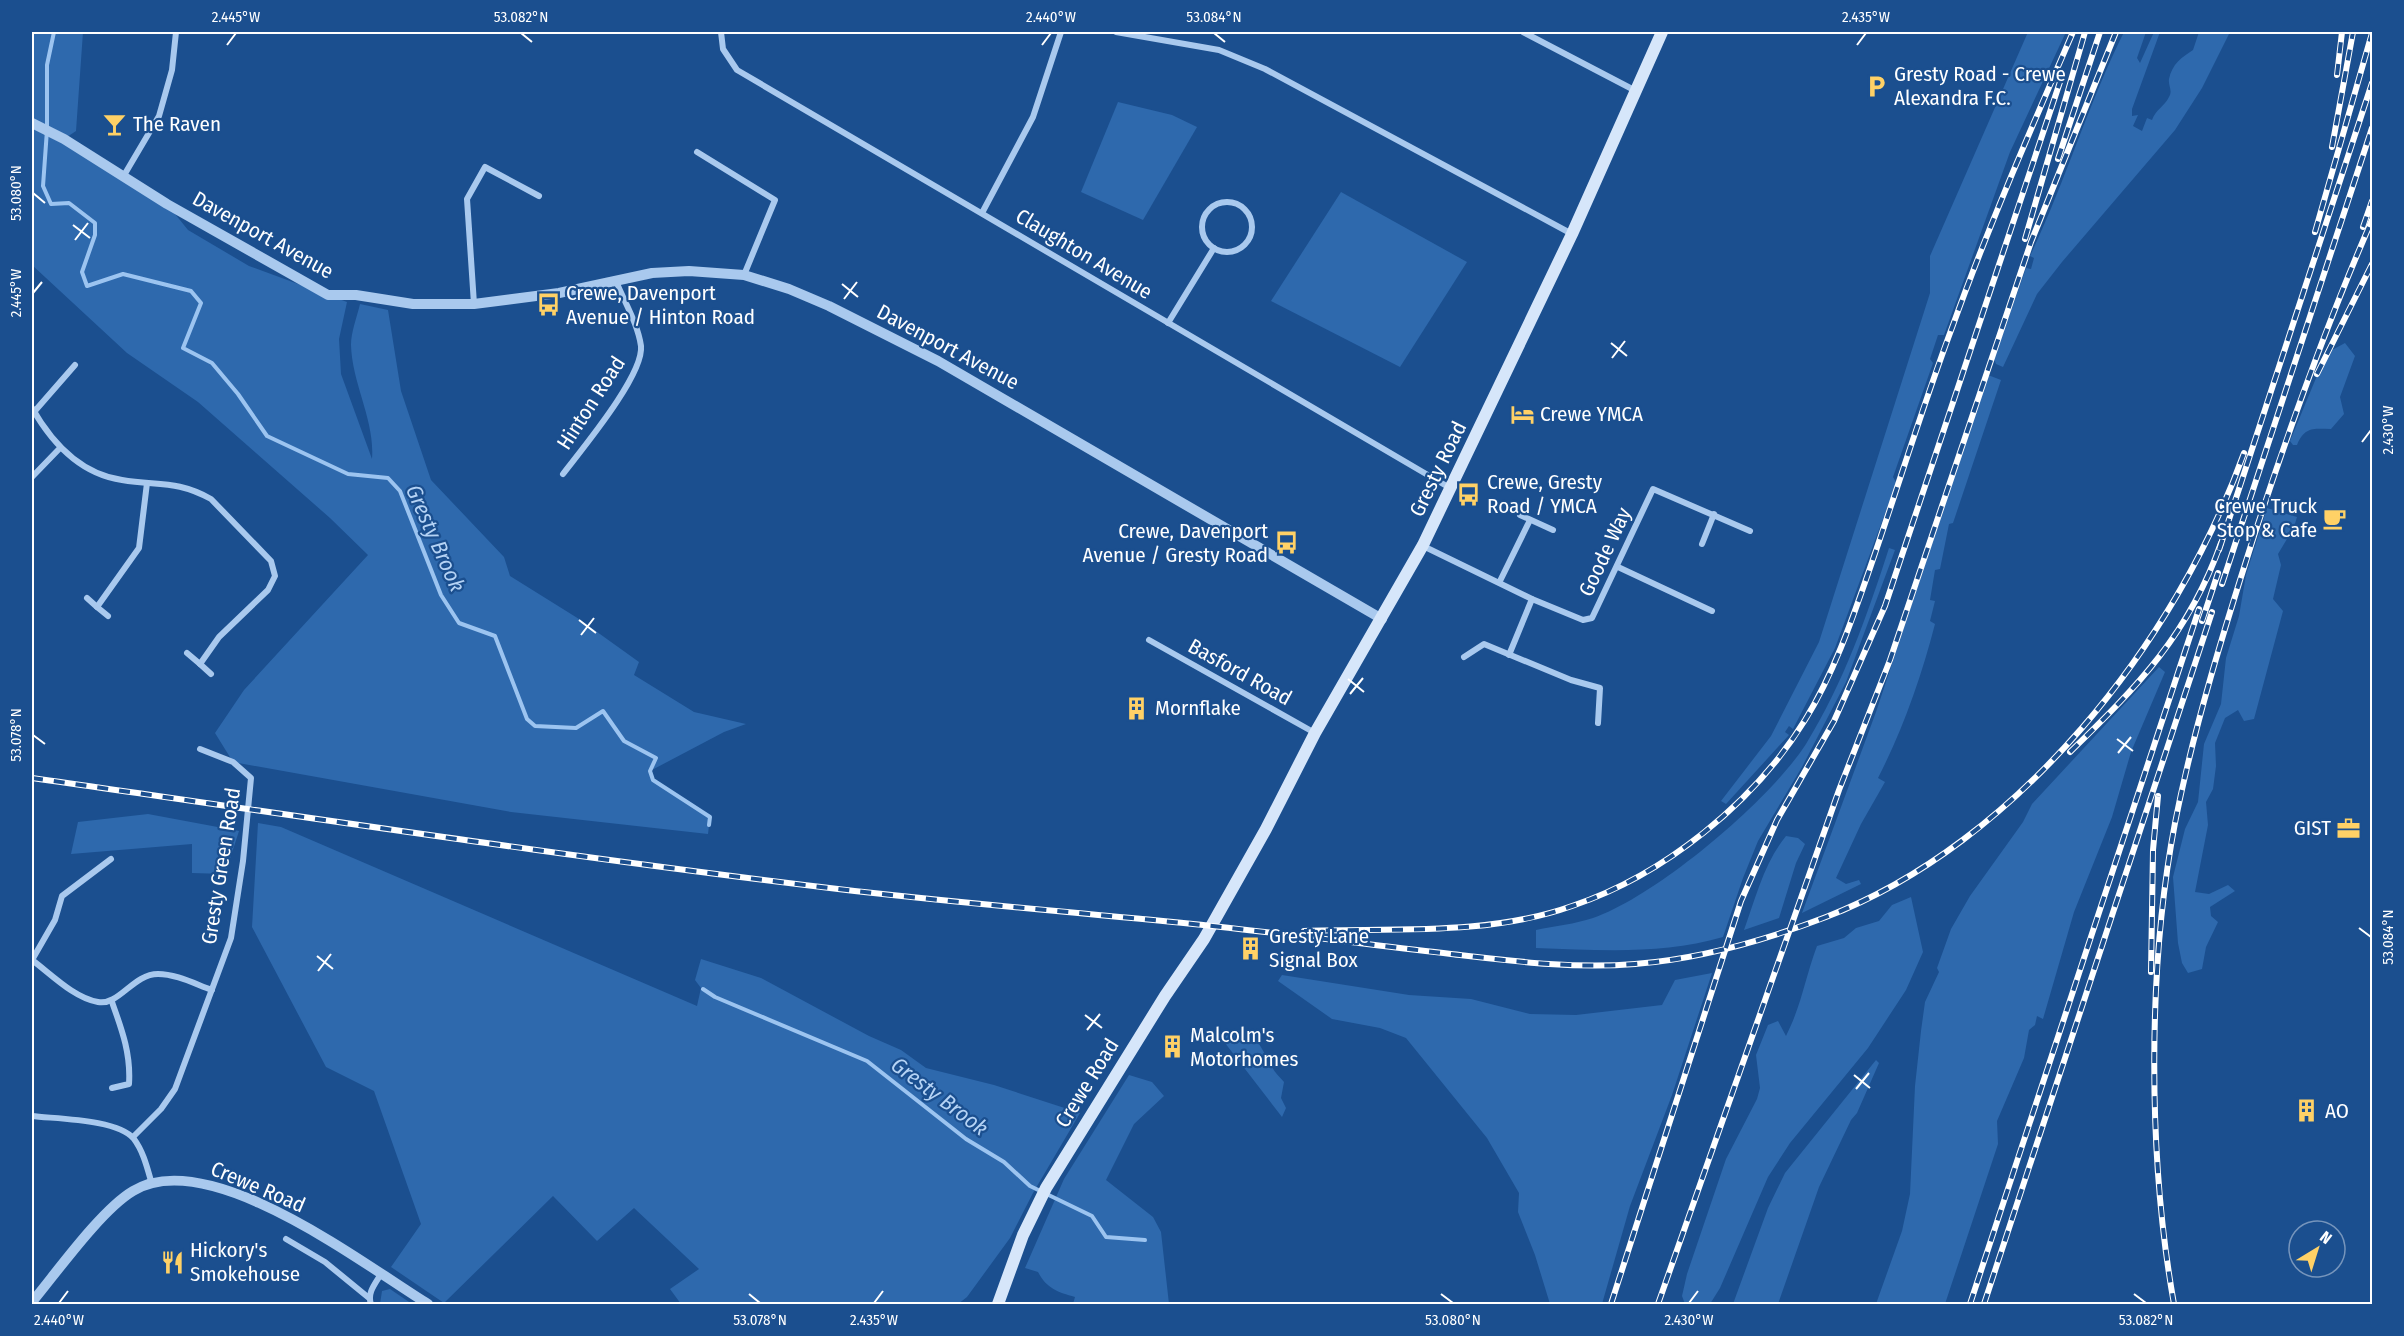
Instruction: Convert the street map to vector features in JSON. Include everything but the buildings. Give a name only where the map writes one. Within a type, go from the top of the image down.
[{"type":"main road","name":"Gresty Road","points":[[1221,910],[1315,734],[1423,545],[1572,234],[1662,32]]},
{"type":"main road","name":"Crewe Road","points":[[998,1305],[1023,1235],[1043,1192],[1221,910]]},
{"type":"street","points":[[123,177],[159,116],[172,70],[176,32]]},
{"type":"street","name":"Claughton Avenue","points":[[721,32],[723,49],[737,70],[1451,489]]},
{"type":"street","points":[[982,213],[1033,117],[1061,32]]},
{"type":"street","points":[[1116,32],[1219,50],[1265,69],[1572,234]]},
{"type":"street","points":[[1523,32],[1636,92]]},
{"type":"street","name":"Davenport Avenue","points":[[32,123],[64,139],[123,177],[328,295],[356,295],[412,304],[474,304],[559,292],[652,273],[670,272],[744,275],[789,289],[829,306],[938,361],[1382,619]]},
{"type":"street","points":[[697,152],[775,200],[744,275]]},
{"type":"street","points":[[474,304],[468,199],[485,167],[539,196]]},
{"type":"street","points":[[1231,201],[1239,204],[1250,214],[1252,222],[1250,238],[1245,245],[1231,252],[1214,248],[1203,235],[1204,217],[1216,204],[1231,201]]},
{"type":"street","points":[[1168,323],[1214,248]]},
{"type":"street","name":"Hinton Road","points":[[563,474],[613,406],[639,363],[639,338],[616,281]]},
{"type":"street","points":[[75,365],[33,410],[60,448],[97,472],[121,480],[177,485],[211,499],[273,565],[275,576],[272,586],[219,638],[200,664]]},
{"type":"street","points":[[32,477],[60,448]]},
{"type":"street","points":[[97,607],[139,548],[147,483]]},
{"type":"street","name":"Goode Way","points":[[1423,545],[1500,581],[1532,599],[1583,620],[1592,618],[1653,489],[1750,531]]},
{"type":"street","points":[[1702,544],[1714,514]]},
{"type":"street","points":[[1520,515],[1552,530]]},
{"type":"street","points":[[1500,581],[1530,520]]},
{"type":"street","points":[[1618,567],[1712,611]]},
{"type":"street","points":[[87,598],[108,616]]},
{"type":"street","points":[[1509,655],[1532,599]]},
{"type":"street","name":"Basford Road","points":[[1149,640],[1315,734]]},
{"type":"street","points":[[1464,657],[1484,644],[1600,688],[1598,723]]},
{"type":"street","points":[[187,653],[211,674]]},
{"type":"street","name":"Gresty Green Road","points":[[133,1137],[161,1109],[175,1089],[231,938],[243,861],[251,778],[233,762],[200,749]]},
{"type":"street","points":[[111,859],[62,896],[55,920],[32,960],[80,995],[98,1002],[112,1002],[138,979],[158,974],[212,990]]},
{"type":"street","points":[[112,1002],[126,1042],[130,1066],[129,1084],[112,1088]]},
{"type":"street","points":[[32,1116],[108,1125],[133,1137],[141,1150],[151,1182]]},
{"type":"street","name":"Crewe Road","points":[[32,1302],[113,1208],[131,1192],[151,1182],[171,1179],[202,1182],[282,1214],[428,1305]]},
{"type":"street","points":[[286,1239],[325,1262],[370,1301],[381,1274]]},
{"type":"shaded area","points":[[32,32],[83,32],[76,131],[64,139],[167,204],[188,230],[249,266],[347,302],[339,339],[341,374],[372,459],[370,430],[352,359],[353,330],[360,304],[388,310],[401,391],[431,480],[504,557],[510,576],[579,619],[639,662],[634,675],[694,712],[746,724],[724,732],[650,771],[653,780],[710,817],[708,834],[511,812],[233,762],[215,733],[244,690],[368,555],[330,518],[198,402],[127,353],[32,265]]},
{"type":"shaded area","points":[[2028,32],[2066,32],[2010,152],[1944,335],[1938,335],[1930,359],[1933,363],[1893,477],[1896,482],[1893,492],[1835,648],[1793,729],[1789,726],[1785,732],[1789,735],[1726,804],[1721,801],[1771,736],[1819,642],[1930,293],[1930,256]]},
{"type":"shaded area","points":[[2124,32],[2146,32],[2137,58],[2140,63],[2154,32],[2160,32],[2132,109],[2132,116],[2138,115],[2133,126],[2142,131],[2147,118],[2152,120],[2169,97],[2171,92],[2169,79],[2172,69],[2181,58],[2193,50],[2199,32],[2230,32],[2202,88],[2175,130],[2037,294],[2003,367],[1996,364],[1994,359],[2026,268],[2031,269],[2034,258],[2030,256]]},
{"type":"shaded area","points":[[1118,102],[1172,115],[1197,127],[1143,220],[1081,192]]},
{"type":"shaded area","points":[[1341,192],[1467,262],[1400,367],[1271,301]]},
{"type":"shaded area","points":[[2345,343],[2355,356],[2340,397],[2344,414],[2331,429],[2311,430],[2303,434],[2297,445],[2293,445],[2290,441],[2321,366],[2332,350]]},
{"type":"shaded area","points":[[1988,375],[2001,380],[1953,523],[1949,524],[1940,569],[1935,570],[1930,600],[1935,601],[1930,621],[1935,624],[1924,664],[1911,703],[1878,778],[1885,782],[1861,824],[1836,878],[1846,884],[1859,880],[1861,884],[1802,913],[1876,712]]},
{"type":"shaded area","points":[[2267,508],[2297,517],[2294,527],[2278,554],[2281,565],[2273,599],[2283,611],[2254,719],[2244,721],[2238,710],[2225,718],[2215,743],[2216,766],[2213,789],[2206,802],[2208,825],[2195,892],[2209,894],[2228,885],[2235,891],[2210,907],[2211,916],[2218,922],[2206,947],[2202,969],[2188,973],[2182,963],[2178,943],[2173,877],[2185,829],[2198,802],[2204,744],[2221,704],[2226,658],[2239,616],[2246,575]]},
{"type":"shaded area","points":[[1889,548],[1895,550],[1846,682],[1802,767],[1758,841],[1723,937],[1677,947],[1654,949],[1536,948],[1536,930],[1593,918],[1619,907],[1679,868],[1710,844],[1767,792],[1806,744],[1832,697],[1863,624]]},
{"type":"shaded area","points":[[2159,667],[2165,672],[2131,752],[2112,817],[2074,912],[2043,1019],[2037,1016],[2035,1025],[2029,1030],[2024,1058],[1997,1121],[1998,1144],[1945,1304],[1876,1304],[1902,1231],[1910,1194],[1915,1086],[1925,1002],[1939,972],[1937,968],[1951,929],[1970,896],[2023,822],[2032,804]]},
{"type":"shaded area","points":[[148,814],[239,831],[225,874],[192,873],[192,844],[71,854],[78,822]]},
{"type":"shaded area","points":[[258,823],[281,827],[697,1006],[701,988],[695,980],[701,959],[761,978],[869,1036],[901,1050],[926,1068],[994,1085],[1080,1113],[1033,1193],[1010,1238],[967,1297],[958,1304],[681,1304],[670,1289],[699,1269],[634,1208],[597,1241],[553,1196],[444,1303],[391,1267],[421,1224],[374,1091],[326,1067],[252,927]]},
{"type":"shaded area","points":[[1786,836],[1798,838],[1805,844],[1796,863],[1779,918],[1744,930],[1766,869]]},
{"type":"shaded area","points":[[1911,897],[1923,952],[1906,990],[1868,1048],[1790,1143],[1768,1177],[1720,1288],[1710,1304],[1685,1304],[1682,1296],[1687,1274],[1726,1159],[1757,1099],[1760,1088],[1756,1055],[1768,1025],[1778,1021],[1786,1036],[1796,1013],[1817,946],[1844,938],[1856,928],[1879,921],[1892,905]]},
{"type":"shaded area","points":[[1712,973],[1672,1095],[1630,1206],[1602,1304],[1550,1304],[1535,1255],[1518,1212],[1519,1193],[1487,1138],[1406,1038],[1380,1028],[1332,1019],[1278,981],[1282,975],[1409,995],[1471,999],[1530,1014],[1576,1015],[1662,1005],[1675,980]]},
{"type":"shaded area","points":[[1233,1030],[1248,1033],[1258,1042],[1284,1082],[1281,1098],[1286,1108],[1282,1117],[1225,1043],[1224,1038]]},
{"type":"shaded area","points":[[1876,1060],[1879,1063],[1857,1113],[1851,1120],[1819,1187],[1778,1304],[1733,1304],[1768,1208],[1785,1173]]},
{"type":"shaded area","points":[[1129,1075],[1152,1082],[1164,1096],[1134,1124],[1106,1180],[1153,1217],[1161,1232],[1169,1304],[1073,1304],[1075,1297],[1054,1289],[1038,1272],[1025,1268],[1064,1179]]},
{"type":"shaded area","points":[[390,1289],[412,1304],[380,1304],[382,1291]]},
{"type":"waterway","name":"Gresty Brook","points":[[54,32],[47,65],[47,130],[43,186],[51,204],[69,203],[95,223],[95,235],[82,272],[87,286],[123,274],[191,291],[201,303],[183,348],[212,363],[238,394],[267,436],[348,474],[388,478],[400,491],[441,595],[459,623],[495,636],[527,719],[535,726],[576,728],[603,711],[624,741],[656,758],[650,771],[653,780],[710,817],[709,825]]},
{"type":"waterway","name":"Gresty Brook","points":[[703,989],[715,997],[867,1061],[966,1139],[1004,1162],[1030,1186],[1092,1216],[1106,1237],[1145,1240]]},
{"type":"railway","points":[[1304,931],[1440,929],[1473,926],[1540,916],[1572,906],[1606,893],[1640,876],[1673,855],[1704,832],[1760,780],[1784,751],[1805,720],[1842,646],[1931,385],[1967,288],[2011,177],[2073,32]]},
{"type":"railway","points":[[2025,239],[2085,32]]},
{"type":"railway","points":[[2058,159],[2100,32]]},
{"type":"railway","points":[[1658,1304],[1839,790],[1890,660],[2031,242],[2116,32]]},
{"type":"railway","points":[[2337,75],[2342,32]]},
{"type":"railway","points":[[2332,147],[2353,32]]},
{"type":"railway","points":[[2315,232],[2372,33]]},
{"type":"railway","points":[[1611,1304],[1741,901],[1777,820],[1834,721],[1885,606],[2061,79]]},
{"type":"railway","points":[[2219,550],[2372,83]]},
{"type":"railway","points":[[2222,584],[2372,128]]},
{"type":"railway","points":[[2363,227],[2372,201]]},
{"type":"railway","points":[[2174,1304],[2159,1188],[2154,1064],[2159,939],[2175,823],[2200,714],[2254,536],[2309,376],[2372,220]]},
{"type":"railway","points":[[2317,374],[2372,264]]},
{"type":"railway","points":[[32,778],[535,850],[882,894],[1193,924],[1520,962],[1589,966],[1635,964],[1683,958],[1780,933],[1826,917],[1896,884],[1963,840],[2025,788],[2082,728],[2132,664],[2177,595],[2214,524],[2244,453]]},
{"type":"railway","points":[[2070,752],[2118,704],[2159,657],[2193,605],[2221,543]]},
{"type":"railway","points":[[2202,621],[2218,573]]},
{"type":"railway","points":[[1970,1304],[2199,609]]},
{"type":"railway","points":[[1984,1304],[2212,612]]},
{"type":"railway","points":[[2151,972],[2153,850],[2158,796]]},
{"type":"place","name":"Gresty Road - Crewe Alexandra F.C.","points":[[1876,86]]},
{"type":"place","name":"The Raven","points":[[115,124]]},
{"type":"place","name":"Crewe, Davenport Avenue / Hinton Road","points":[[548,305]]},
{"type":"place","name":"Crewe YMCA","points":[[1522,414]]},
{"type":"place","name":"Crewe, Gresty Road / YMCA","points":[[1469,494]]},
{"type":"place","name":"Crewe Truck Stop & Cafe","points":[[2335,518]]},
{"type":"place","name":"Crewe, Davenport Avenue / Gresty Road","points":[[1286,543]]},
{"type":"place","name":"Mornflake","points":[[1137,708]]},
{"type":"place","name":"GIST","points":[[2349,828]]},
{"type":"place","name":"Gresty Lane Signal Box","points":[[1251,948]]},
{"type":"place","name":"Malcolm's Motorhomes","points":[[1172,1047]]},
{"type":"place","name":"AO","points":[[2307,1111]]},
{"type":"place","name":"Hickory's Smokehouse","points":[[172,1262]]}]
